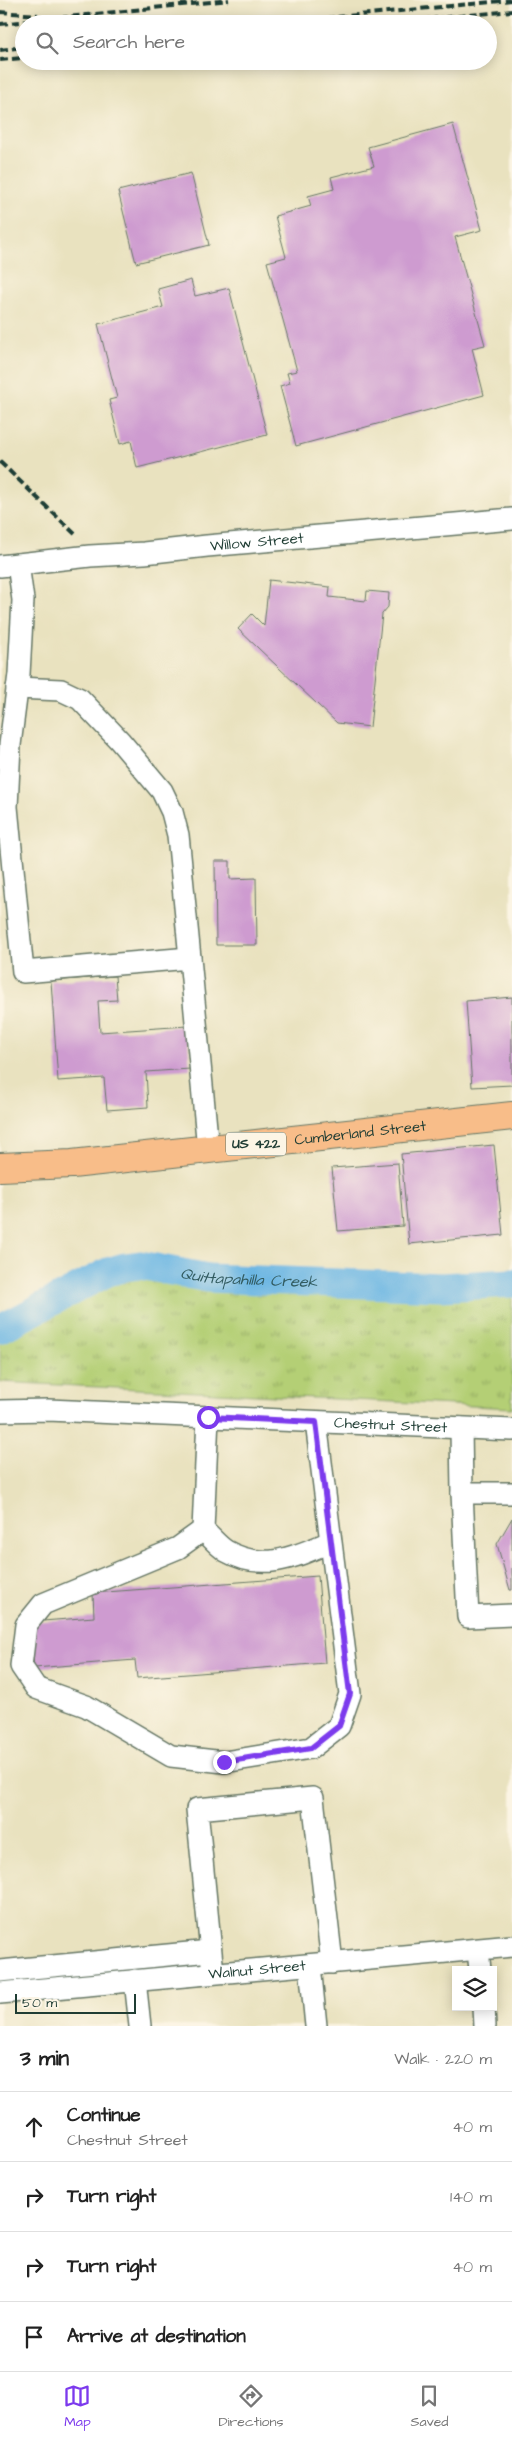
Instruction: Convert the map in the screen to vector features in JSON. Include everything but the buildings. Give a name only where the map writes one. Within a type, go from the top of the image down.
[{"type":"highway","name":"Cumberland Street","points":[[0,1167],[72,1164],[512,1116]]},
{"type":"street","name":"Willow Street","points":[[9,565],[90,556],[144,553],[512,519]]},
{"type":"street","points":[[9,565],[23,600],[17,688],[10,745],[8,806],[23,972],[190,958]]},
{"type":"street","points":[[17,688],[61,690],[80,699],[120,741],[162,791],[172,812],[178,835],[208,1149]]},
{"type":"street","name":"Chestnut Street","points":[[0,1411],[48,1410],[512,1430]]},
{"type":"street","points":[[208,1417],[203,1530],[225,1551],[252,1561],[288,1560],[330,1542]]},
{"type":"street","points":[[203,1530],[178,1548],[43,1604],[26,1625],[21,1666],[36,1688],[86,1706],[170,1756],[224,1762],[311,1748],[339,1726],[350,1694],[316,1422]]},
{"type":"street","points":[[460,1428],[468,1617],[512,1615]]},
{"type":"street","points":[[462,1493],[512,1493]]},
{"type":"street","points":[[213,1973],[197,1809],[313,1798],[332,1963]]},
{"type":"street","name":"Walnut Street","points":[[0,1993],[332,1963],[479,1960],[512,1946]]},
{"type":"street","points":[[0,1971],[210,1951]]},
{"type":"street","points":[[310,1965],[316,2026]]},
{"type":"street","points":[[135,1980],[140,2026]]},
{"type":"street","points":[[484,2011],[485,2026]]},
{"type":"green space","points":[[136,1275],[208,1288],[450,1297],[512,1292],[512,1408],[0,1382],[0,1338],[118,1278]]},
{"type":"waterway","name":"Quittapahilla Creek","points":[[0,1329],[108,1272],[140,1265],[208,1278],[441,1287],[512,1283]]},
{"type":"railway","points":[[86,15],[229,0]]},
{"type":"railway","points":[[358,15],[512,0]]},
{"type":"railway","points":[[470,15],[512,11]]},
{"type":"railway","points":[[0,12],[38,15]]},
{"type":"railway","points":[[0,24],[15,22]]},
{"type":"railway","points":[[0,50],[15,48]]},
{"type":"railway","points":[[0,60],[15,59]]},
{"type":"railway","points":[[0,462],[75,534]]},
{"type":"route","points":[[208,1417],[316,1422],[350,1694],[339,1726],[311,1748],[224,1762]]}]
